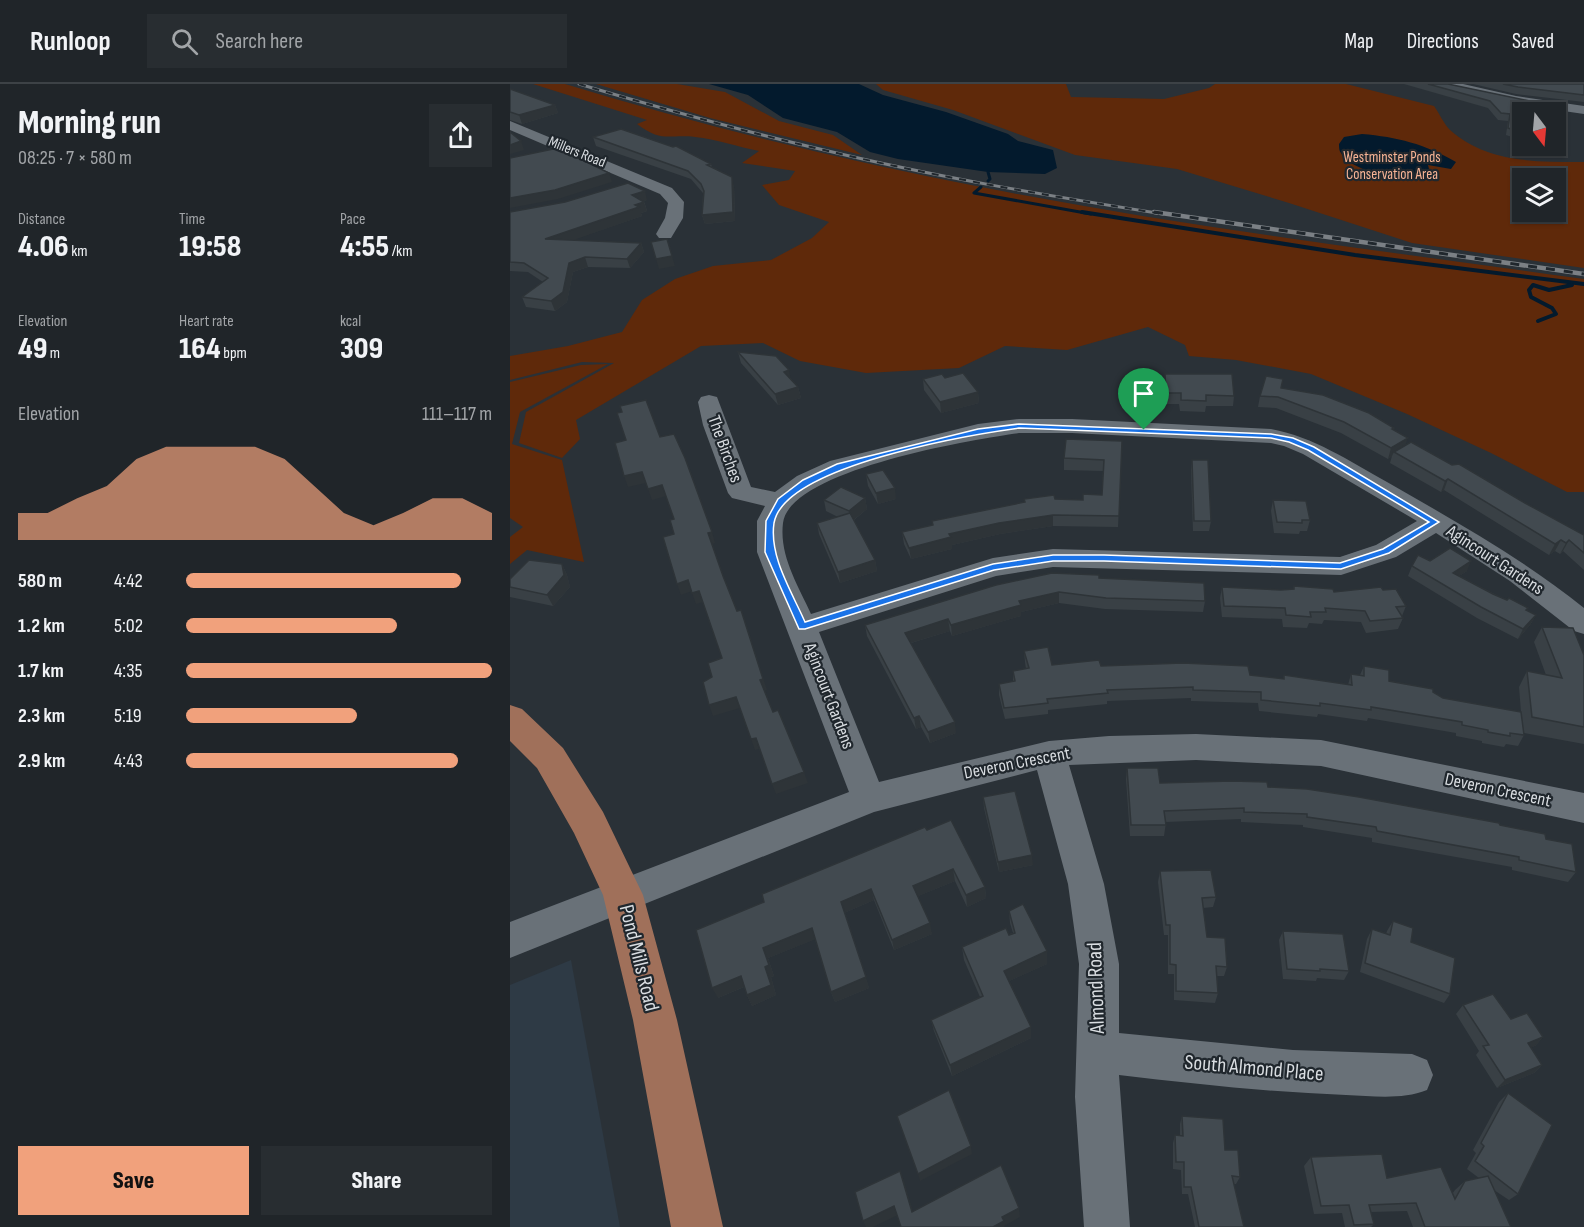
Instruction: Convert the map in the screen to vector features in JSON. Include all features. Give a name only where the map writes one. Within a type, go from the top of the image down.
[{"type":"main road","name":"Pond Mills Road","points":[[510,719],[550,758],[589,824],[623,895],[655,1020],[698,1227]]},
{"type":"street","points":[[1446,84],[1516,100],[1563,115],[1584,110]]},
{"type":"street","name":"Millers Road","points":[[510,125],[666,191],[676,202],[674,218],[664,234]]},
{"type":"street","points":[[540,153],[562,146]]},
{"type":"street","points":[[623,187],[644,180]]},
{"type":"street","name":"The Birches","points":[[709,402],[715,425],[741,493],[780,501]]},
{"type":"street","name":"Agincourt Gardens","points":[[869,799],[802,627],[770,552],[770,521],[780,501],[806,482],[839,466],[978,431],[1019,426],[1072,426],[1271,436],[1291,440],[1311,449],[1520,573],[1584,624]]},
{"type":"street","points":[[802,627],[993,567],[1053,558],[1126,558],[1341,566],[1386,551],[1435,522]]},
{"type":"street","name":"Deveron Crescent","points":[[510,940],[869,799],[1049,754],[1109,749],[1196,747],[1321,753],[1584,808]]},
{"type":"street","name":"Almond Road","points":[[1049,754],[1086,884],[1099,964],[1097,1097],[1107,1227]]},
{"type":"street","name":"South Almond Place","points":[[1098,1052],[1221,1066],[1335,1075],[1412,1076]]},
{"type":"shaded area","points":[[571,960],[620,1227],[510,1227],[510,985]]},
{"type":"green space","points":[[533,84],[565,84],[669,114],[827,154],[933,178],[1060,202],[1284,238],[1584,279],[1584,492],[1567,492],[1407,414],[1311,374],[1236,360],[1189,356],[1185,345],[1148,327],[1067,350],[1005,346],[959,368],[866,373],[800,361],[763,343],[701,346],[576,420],[580,439],[562,458],[519,443],[526,412],[614,363],[582,362],[510,380],[510,356],[568,346],[622,332],[642,300],[675,279],[713,266],[771,260],[812,238],[829,222],[779,205],[762,185],[789,180],[795,171],[742,163],[759,151],[703,138],[659,136],[637,124],[647,120]]},
{"type":"green space","points":[[596,84],[677,84],[725,92],[779,121],[833,135],[862,155],[710,118]]},
{"type":"green space","name":"Westminster Ponds Conservation Area","points":[[876,84],[1066,84],[1071,97],[1164,99],[1209,88],[1215,84],[1346,84],[1434,106],[1450,130],[1464,141],[1496,155],[1531,161],[1584,162],[1584,268],[1412,243],[1177,169],[1075,155],[953,110],[883,90]]},
{"type":"green space","points":[[608,364],[520,412],[512,444],[562,460],[584,562],[527,550],[510,564],[510,537],[523,527],[510,518],[510,382],[581,365]]},
{"type":"water","points":[[709,84],[859,84],[883,95],[946,112],[1008,134],[1018,141],[1053,150],[1057,168],[1045,174],[988,172],[898,159],[870,152],[837,132],[783,118],[748,95]]},
{"type":"water","points":[[1362,134],[1410,142],[1433,150],[1456,162],[1451,169],[1428,165],[1430,173],[1421,176],[1397,177],[1369,171],[1347,160],[1339,149],[1339,144],[1344,137]]},
{"type":"building","points":[[1428,84],[1448,84],[1534,102],[1512,102],[1512,129],[1508,128],[1510,114],[1501,113],[1490,101]]},
{"type":"building","points":[[1503,84],[1584,84],[1584,95],[1518,87]]},
{"type":"building","points":[[510,89],[555,105],[519,115],[510,112]]},
{"type":"building","points":[[621,129],[673,147],[676,146],[732,177],[733,212],[702,215],[704,191],[701,184],[688,171],[593,137]]},
{"type":"building","points":[[510,132],[521,141],[510,145]]},
{"type":"building","points":[[558,148],[609,173],[555,190],[510,198],[510,158]]},
{"type":"building","points":[[628,183],[645,191],[632,195],[644,202],[635,205],[639,207],[545,239],[641,243],[627,259],[585,257],[569,263],[563,292],[551,301],[522,297],[548,278],[524,263],[510,262],[510,212],[565,202]]},
{"type":"building","points":[[667,239],[672,256],[656,259],[651,242]]},
{"type":"building","points":[[738,352],[776,356],[789,370],[784,372],[798,387],[775,394]]},
{"type":"building","points":[[963,373],[978,392],[940,402],[923,379],[942,374],[945,378]]},
{"type":"building","points":[[1165,374],[1232,374],[1234,396],[1206,395],[1206,401],[1181,400],[1181,393],[1166,393]]},
{"type":"building","points":[[1266,376],[1283,379],[1281,388],[1323,395],[1369,413],[1408,438],[1391,448],[1344,422],[1278,397],[1260,396]]},
{"type":"building","points":[[646,400],[660,437],[674,434],[685,458],[712,532],[708,533],[723,576],[737,611],[741,610],[763,679],[760,680],[773,712],[778,710],[804,772],[772,784],[756,738],[751,739],[736,697],[709,705],[703,682],[712,677],[708,663],[722,658],[699,591],[692,593],[688,580],[677,584],[663,537],[674,534],[670,520],[674,519],[662,485],[648,489],[642,472],[624,476],[615,443],[626,440],[617,413],[622,412],[620,406]]},
{"type":"building","points":[[1066,439],[1122,441],[1119,516],[1053,515],[999,523],[949,534],[951,537],[909,548],[902,532],[933,525],[932,521],[1025,502],[1024,499],[1054,495],[1055,499],[1083,500],[1083,494],[1102,495],[1104,460],[1064,458]]},
{"type":"building","points":[[1411,442],[1452,465],[1459,464],[1584,535],[1584,553],[1569,540],[1566,543],[1561,540],[1555,544],[1448,479],[1445,481],[1394,452]]},
{"type":"building","points":[[1192,460],[1208,460],[1211,521],[1194,521]]},
{"type":"building","points":[[883,470],[895,488],[876,493],[866,474]]},
{"type":"building","points":[[841,487],[865,498],[849,511],[824,500]]},
{"type":"building","points":[[1273,500],[1306,501],[1310,520],[1302,520],[1302,523],[1277,522]]},
{"type":"building","points":[[850,513],[875,560],[838,572],[817,523]]},
{"type":"building","points":[[1450,548],[1471,561],[1453,573],[1493,594],[1507,600],[1509,598],[1536,615],[1523,629],[1412,566],[1418,555],[1430,561]]},
{"type":"building","points":[[529,560],[562,564],[564,575],[547,595],[510,587],[510,579]]},
{"type":"building","points":[[1052,573],[1099,575],[1099,578],[1204,583],[1205,601],[1106,598],[1059,592],[1019,601],[1021,605],[951,625],[948,619],[905,633],[955,722],[928,732],[919,716],[914,718],[865,625],[996,585]]},
{"type":"building","points":[[1294,586],[1333,589],[1334,592],[1381,587],[1383,590],[1396,589],[1406,606],[1396,607],[1403,618],[1370,621],[1365,611],[1325,608],[1326,612],[1310,612],[1311,617],[1286,615],[1285,608],[1224,606],[1222,587],[1281,590],[1294,589]]},
{"type":"building","points":[[1542,627],[1573,628],[1584,655],[1584,727],[1532,717],[1527,671],[1562,678]]},
{"type":"building","points":[[1048,647],[1052,665],[1099,660],[1101,666],[1183,663],[1248,666],[1250,675],[1284,679],[1284,675],[1352,685],[1351,674],[1364,676],[1364,666],[1389,670],[1389,681],[1433,689],[1433,692],[1443,698],[1521,712],[1524,735],[1510,733],[1510,736],[1488,732],[1488,730],[1462,725],[1462,722],[1371,707],[1371,710],[1320,703],[1320,706],[1261,700],[1261,692],[1193,690],[1193,687],[1107,690],[1108,693],[1047,699],[1048,703],[1004,708],[999,684],[1015,681],[1013,671],[1029,668],[1024,651]]},
{"type":"building","points":[[1127,768],[1158,768],[1160,783],[1267,782],[1268,787],[1307,789],[1359,797],[1499,823],[1545,834],[1546,839],[1572,844],[1576,872],[1519,860],[1519,857],[1377,831],[1376,827],[1307,817],[1307,814],[1244,812],[1244,808],[1164,811],[1166,825],[1131,825]]},
{"type":"building","points":[[1015,791],[1032,855],[998,862],[983,797]]},
{"type":"building","points":[[951,820],[985,887],[966,895],[953,869],[913,886],[930,923],[892,940],[871,889],[841,902],[866,977],[831,992],[812,928],[763,948],[769,965],[765,967],[771,985],[747,995],[741,976],[712,988],[696,930],[764,902],[762,894],[925,827],[927,830]]},
{"type":"building","points":[[1211,870],[1216,897],[1202,898],[1207,937],[1225,938],[1227,967],[1216,966],[1218,993],[1176,991],[1176,965],[1170,964],[1170,925],[1166,925],[1160,871]]},
{"type":"building","points":[[1023,904],[1047,951],[1004,971],[1031,1027],[950,1065],[931,1020],[983,996],[962,947],[1006,928],[1009,935],[1015,933],[1009,911]]},
{"type":"building","points":[[1393,921],[1413,928],[1411,942],[1455,958],[1450,994],[1365,963],[1372,929],[1390,935]]},
{"type":"building","points":[[1283,931],[1343,934],[1349,971],[1287,969]]},
{"type":"building","points":[[1493,994],[1511,1019],[1527,1013],[1543,1037],[1528,1043],[1542,1065],[1505,1080],[1483,1046],[1489,1045],[1463,1005]]},
{"type":"building","points":[[949,1090],[971,1146],[918,1174],[897,1116]]},
{"type":"building","points":[[1508,1093],[1552,1125],[1518,1194],[1475,1161],[1484,1146],[1481,1143]]},
{"type":"building","points":[[1182,1116],[1223,1119],[1225,1150],[1238,1150],[1240,1177],[1232,1176],[1244,1227],[1199,1227],[1191,1187],[1184,1187],[1184,1162],[1176,1162],[1175,1135],[1183,1136]]},
{"type":"building","points":[[1382,1154],[1387,1178],[1441,1167],[1455,1199],[1465,1181],[1488,1176],[1511,1227],[1425,1227],[1416,1203],[1369,1205],[1374,1224],[1354,1225],[1349,1205],[1321,1206],[1311,1157]]},
{"type":"building","points":[[1001,1165],[1019,1208],[1002,1217],[1004,1221],[993,1227],[901,1227],[894,1206],[863,1221],[855,1192],[900,1171],[912,1212]]},
{"type":"waterway","points":[[988,172],[990,179],[988,181]]},
{"type":"waterway","points":[[981,187],[974,193],[1091,214]]},
{"type":"waterway","points":[[1082,212],[1355,255],[1584,284]]},
{"type":"waterway","points":[[1538,321],[1556,314],[1552,308],[1531,297],[1529,290],[1533,285],[1549,290],[1572,285]]},
{"type":"railway","points":[[579,84],[732,127],[866,160],[993,185],[1163,214]]},
{"type":"railway","points":[[1154,212],[1584,274]]},
{"type":"route","points":[[1019,426],[1144,430],[1271,436],[1291,440],[1311,449],[1435,522],[1386,551],[1341,566],[1053,558],[993,567],[932,584],[802,627],[770,552],[770,521],[780,501],[806,482],[839,466],[978,431],[1019,426]]}]
